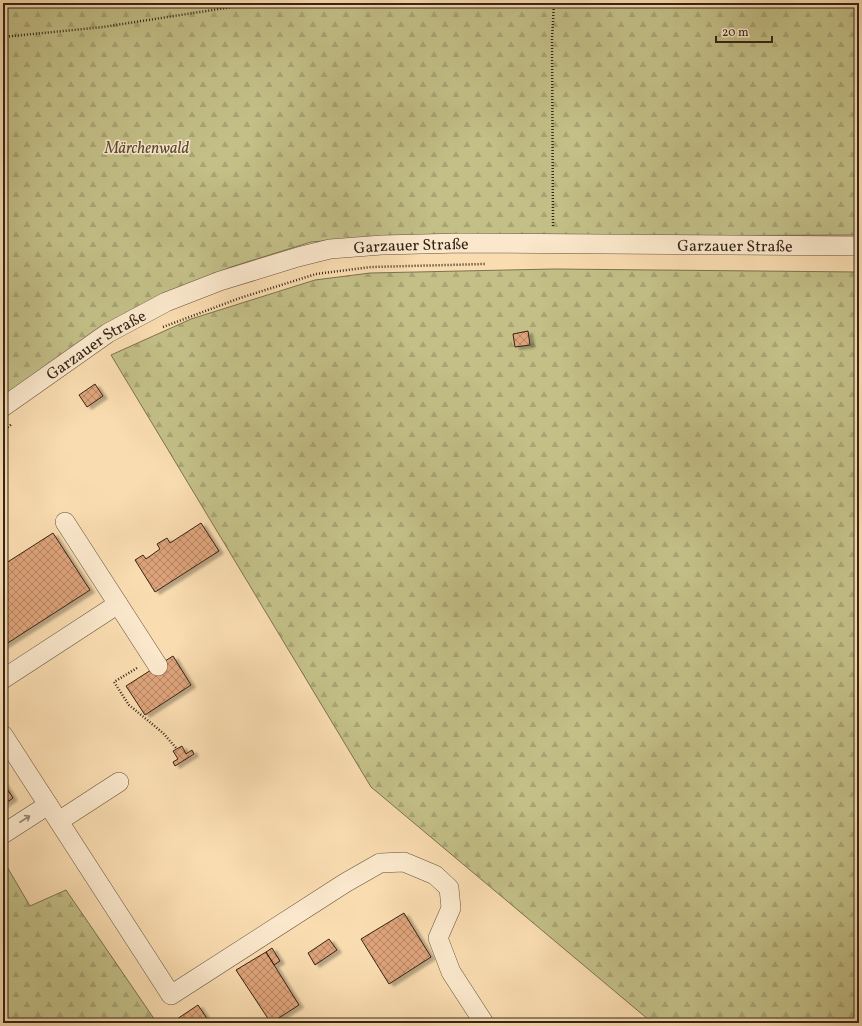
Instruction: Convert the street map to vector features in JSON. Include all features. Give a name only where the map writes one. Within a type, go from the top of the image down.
[{"type":"street","name":"Garzauer Straße","points":[[3,407],[108,333],[166,302],[220,281],[298,257],[330,249],[382,245],[553,244],[859,246]]},
{"type":"street","points":[[65,522],[156,662]]},
{"type":"street","points":[[3,679],[118,604]]},
{"type":"street","points":[[3,735],[171,995],[345,883],[380,863],[404,862],[435,875],[449,888],[451,908],[438,938],[451,972],[484,1023]]},
{"type":"street","points":[[59,821],[119,782]]},
{"type":"street","points":[[3,834],[48,805]]},
{"type":"path","points":[[3,37],[103,27],[258,3]]},
{"type":"path","points":[[553,244],[552,39],[554,3]]},
{"type":"path","points":[[156,330],[240,298],[316,274],[371,267],[486,264]]},
{"type":"path","points":[[3,431],[15,422]]},
{"type":"path","points":[[156,662],[114,682],[129,705],[164,733],[177,749]]},
{"type":"green space","name":"Märchenwald","points":[[3,3],[859,3],[859,235],[379,237],[311,242],[231,267],[138,308],[3,397]]},
{"type":"green space","points":[[554,269],[859,272],[859,1023],[651,1023],[371,787],[111,355],[191,319],[315,280],[370,273]]},
{"type":"green space","points":[[3,860],[30,906],[66,890],[157,1023],[3,1023]]},
{"type":"building","points":[[528,331],[530,345],[515,347],[513,334]]},
{"type":"building","points":[[95,384],[103,396],[87,407],[79,395]]},
{"type":"building","points":[[201,523],[219,551],[155,592],[135,560],[143,555],[146,559],[160,549],[157,544],[167,538],[170,543]]},
{"type":"building","points":[[53,533],[90,590],[3,646],[3,565]]},
{"type":"building","points":[[173,656],[191,685],[145,715],[126,686]]},
{"type":"building","points":[[182,746],[186,754],[192,750],[194,754],[175,766],[173,762],[178,759],[173,751]]},
{"type":"building","points":[[3,782],[13,798],[3,805]]},
{"type":"building","points":[[404,913],[431,957],[389,984],[361,939]]},
{"type":"building","points":[[329,939],[337,950],[315,965],[308,953]]},
{"type":"building","points":[[272,948],[280,961],[274,965],[266,952]]},
{"type":"building","points":[[266,952],[299,1005],[271,1023],[236,970]]},
{"type":"building","points":[[198,1005],[210,1023],[171,1023]]}]
